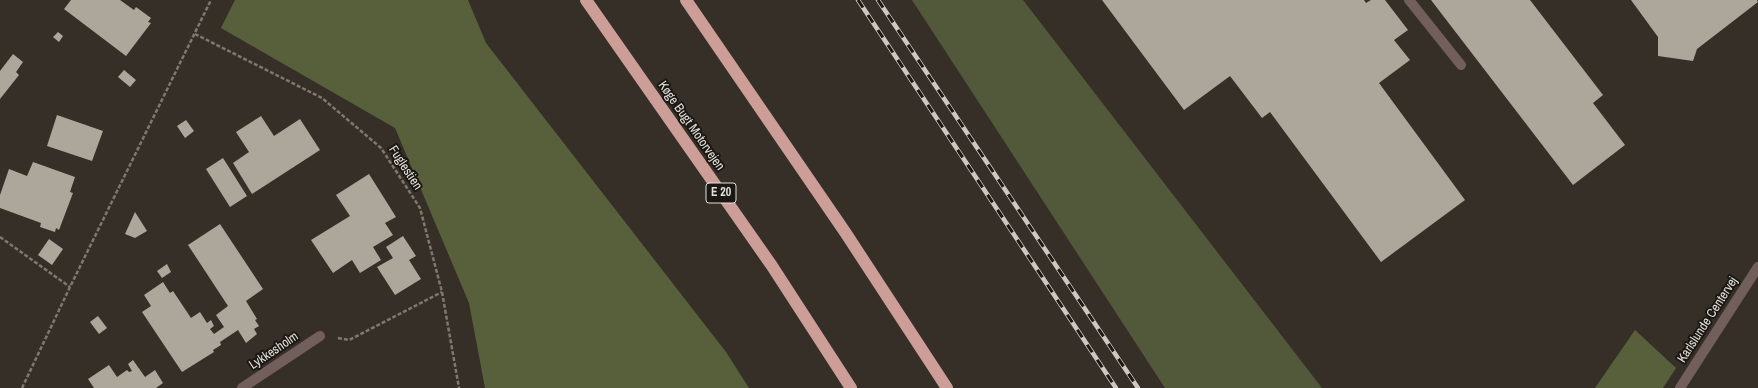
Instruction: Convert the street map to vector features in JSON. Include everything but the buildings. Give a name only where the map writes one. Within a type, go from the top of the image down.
[{"type":"highway","name":"Køge Bugt Motorvejen","points":[[586,0],[772,266],[851,388]]},
{"type":"highway","points":[[686,0],[845,232],[947,388]]},
{"type":"street","points":[[1410,0],[1461,65]]},
{"type":"street","name":"Karlslunde Centervej","points":[[1680,388],[1758,267]]},
{"type":"street","name":"Lykkesholm","points":[[242,388],[320,336]]},
{"type":"path","points":[[22,388],[211,1],[206,0]]},
{"type":"path","name":"Fuglestien","points":[[195,34],[322,98],[381,148],[420,208],[442,292],[459,388]]},
{"type":"path","points":[[0,237],[70,287]]},
{"type":"path","points":[[320,336],[349,340],[442,292]]},
{"type":"green space","points":[[235,0],[468,0],[486,43],[726,352],[749,388],[485,388],[469,303],[395,128],[221,28]]},
{"type":"green space","points":[[912,0],[1023,0],[1322,388],[1165,388]]},
{"type":"green space","points":[[1635,330],[1676,368],[1663,388],[1595,388]]},
{"type":"railway","points":[[858,0],[1116,388]]},
{"type":"railway","points":[[878,0],[1138,388]]}]
